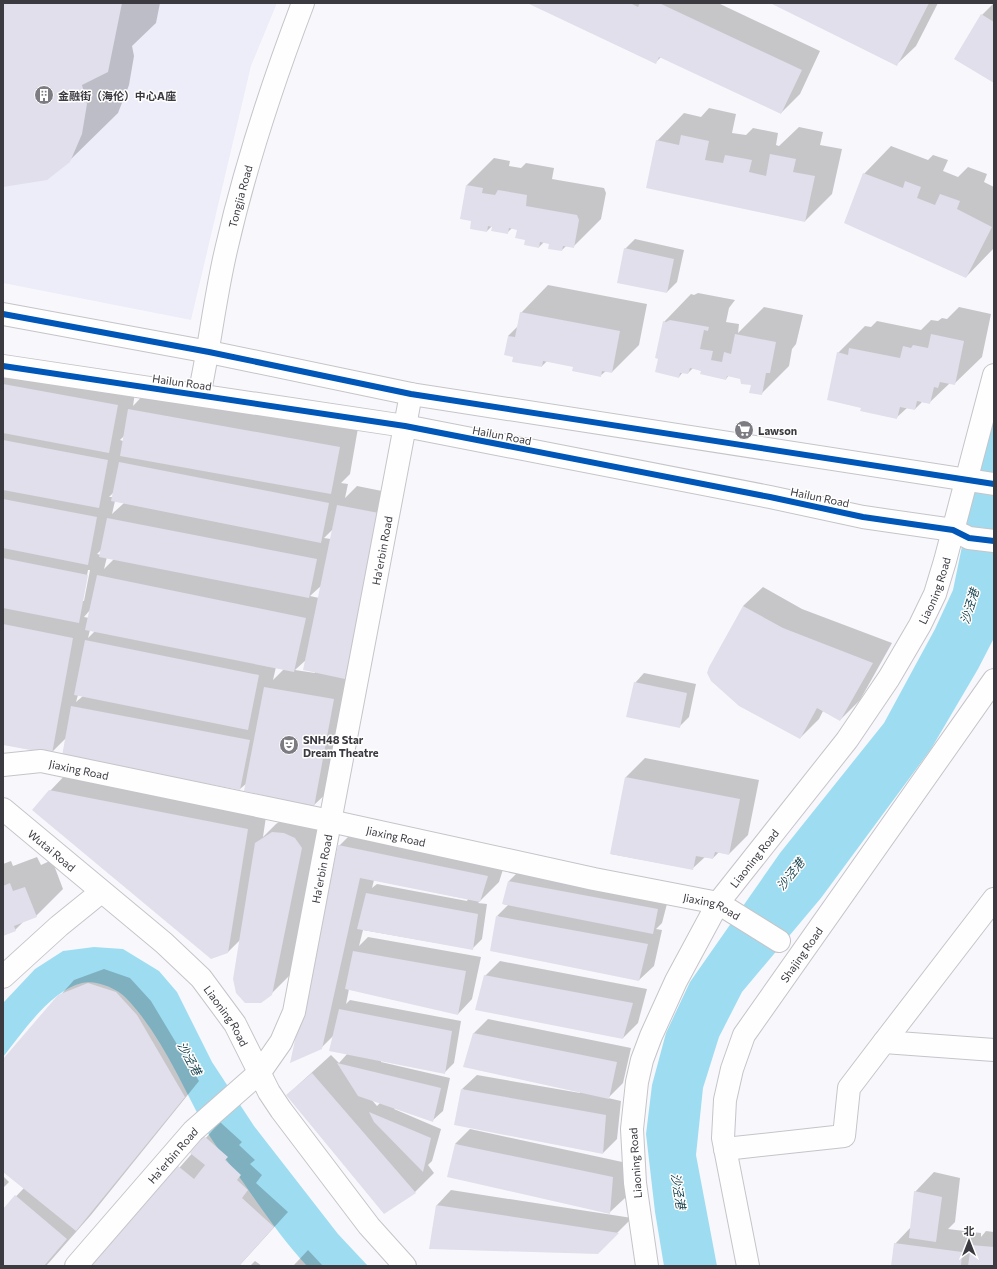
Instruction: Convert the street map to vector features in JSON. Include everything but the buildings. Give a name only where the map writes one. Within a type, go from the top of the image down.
[{"type":"street","name":"Tongjia Road","points":[[199,395],[209,352],[226,248],[238,200],[266,107],[303,3]]},
{"type":"street","points":[[3,314],[209,352],[411,394],[980,481]]},
{"type":"street","name":"Hailun Road","points":[[3,366],[405,426],[770,497],[863,517],[994,541]]},
{"type":"street","name":"Liaoning Road","points":[[647,1266],[633,1158],[632,1129],[637,1082],[642,1060],[662,1010],[726,908],[847,740],[889,678],[920,625],[961,534],[980,481],[994,375]]},
{"type":"street","name":"Ha'erbin Road","points":[[76,1266],[182,1143],[204,1121],[242,1090],[260,1072],[281,1042],[294,1012],[411,394]]},
{"type":"street","name":"Shajing Road","points":[[748,1266],[723,1138],[725,1100],[732,1068],[744,1035],[994,680]]},
{"type":"street","name":"Jiaxing Road","points":[[3,765],[41,761],[330,821],[474,854],[726,908],[779,941]]},
{"type":"street","name":"Wutai Road","points":[[3,809],[101,892]]},
{"type":"street","points":[[3,977],[59,926],[101,892]]},
{"type":"street","name":"Liaoning Road","points":[[101,892],[164,943],[201,978],[235,1024],[280,1110],[370,1226],[405,1266]]},
{"type":"street","points":[[725,1148],[844,1136],[849,1088],[994,899]]},
{"type":"street","points":[[884,1042],[994,1050]]},
{"type":"shaded area","points":[[3,3],[277,3],[251,66],[191,320],[3,283]]},
{"type":"water","name":"沙泾港","points":[[994,406],[994,638],[978,669],[931,749],[821,898],[742,992],[719,1037],[703,1088],[696,1155],[717,1266],[664,1266],[655,1212],[646,1134],[652,1085],[666,1033],[690,982],[780,853],[884,723],[935,629],[953,590],[980,459]]},
{"type":"water","name":"沙泾港","points":[[94,947],[123,949],[159,971],[177,992],[212,1062],[254,1126],[338,1234],[368,1266],[307,1266],[274,1225],[217,1147],[209,1135],[172,1064],[151,1029],[126,998],[117,991],[106,986],[88,982],[70,987],[48,1003],[28,1025],[3,1057],[3,1003],[35,969],[63,951]]},
{"type":"cycle path","points":[[3,314],[209,352],[411,394],[994,484]]},
{"type":"cycle path","points":[[3,366],[405,426],[770,497],[863,517],[953,530],[969,538],[994,541]]},
{"type":"place","name":"金融街（海伦）中心A座","points":[[44,95]]},
{"type":"place","name":"Lawson","points":[[744,430]]},
{"type":"place","name":"SNH48 Star Dream Theatre","points":[[289,745]]}]
